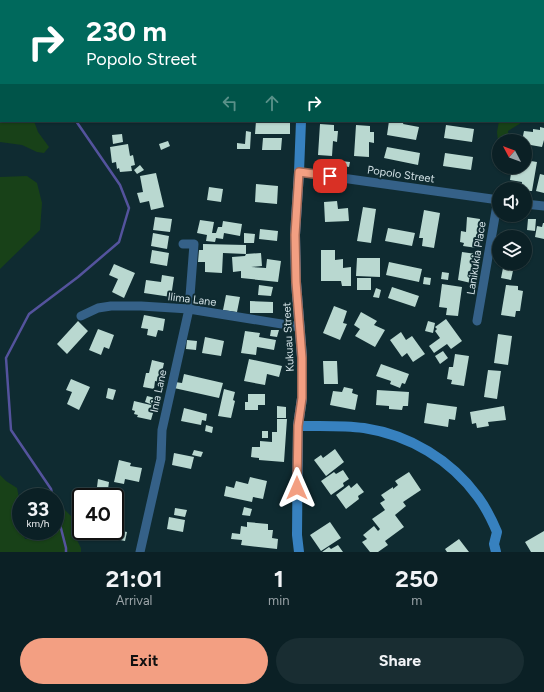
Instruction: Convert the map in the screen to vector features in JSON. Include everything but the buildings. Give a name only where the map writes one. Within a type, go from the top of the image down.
[{"type":"street","name":"Kukuau Street","points":[[299,552],[297,536],[298,426],[302,398],[302,358],[296,282],[295,235],[299,172],[300,122]]},
{"type":"street","name":"Popolo Street","points":[[299,172],[492,199]]},
{"type":"street","points":[[532,205],[544,206]]},
{"type":"street","name":"Lanikukia Place","points":[[477,321],[494,222]]},
{"type":"street","name":"Inia Lane","points":[[140,552],[161,460],[162,430],[189,309],[194,244],[184,244]]},
{"type":"street","name":"Ilima Lane","points":[[81,316],[98,308],[111,306],[141,306],[189,309],[300,327]]},
{"type":"street","points":[[298,426],[344,426],[383,432],[416,444],[436,456],[452,468],[466,482],[489,514],[497,532],[494,544],[496,552]]},
{"type":"green space","points":[[0,122],[34,122],[38,132],[49,147],[44,153],[37,152],[22,145],[0,142]]},
{"type":"green space","points":[[499,122],[522,122],[508,131],[508,134],[497,134]]},
{"type":"green space","points":[[27,176],[37,183],[42,203],[40,230],[0,269],[0,177]]},
{"type":"green space","points":[[0,475],[17,488],[12,488],[12,540],[64,540],[64,509],[72,517],[72,540],[77,540],[81,548],[81,552],[0,552]]},
{"type":"waterway","points":[[50,488],[11,430],[6,358],[29,314],[78,277],[119,242],[129,208],[120,185],[77,122]]},
{"type":"waterway","points":[[64,540],[66,552]]},
{"type":"route","points":[[297,488],[298,426],[302,398],[302,358],[296,282],[295,235],[299,172],[330,176]]}]
